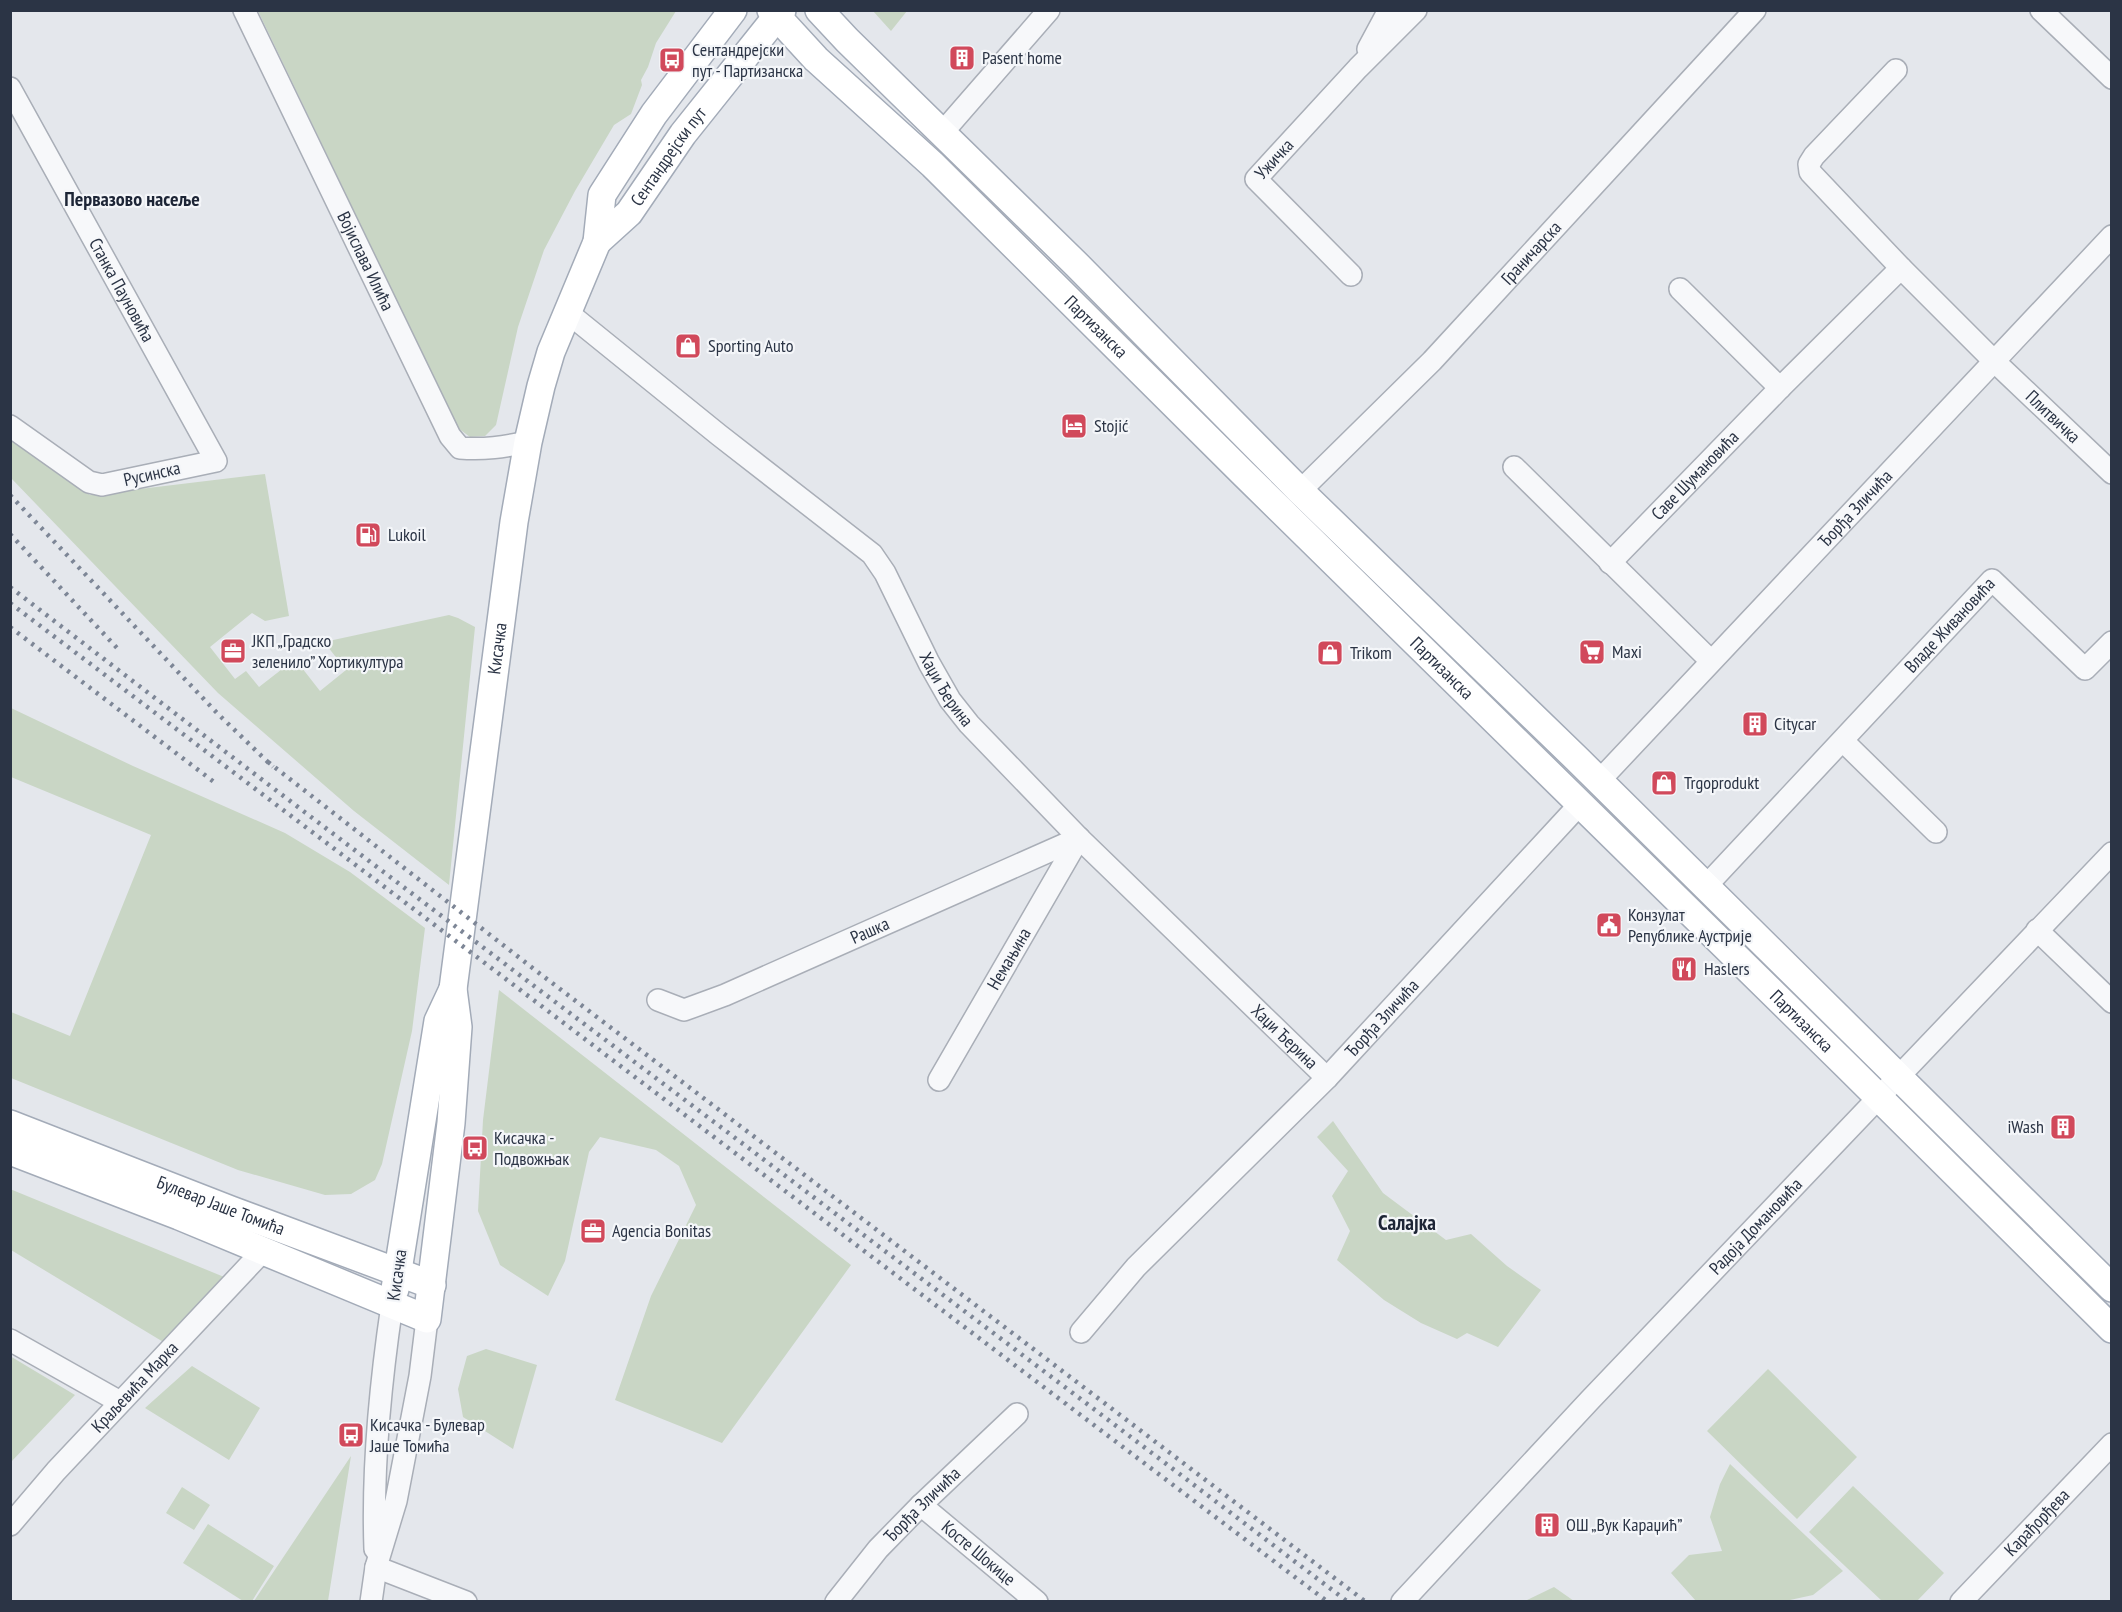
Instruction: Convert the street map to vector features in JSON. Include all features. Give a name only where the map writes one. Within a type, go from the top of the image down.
[{"type":"main road","name":"Сентандрејски пут","points":[[567,312],[597,242],[602,195],[654,114],[733,10]]},
{"type":"main road","name":"Партизанска","points":[[819,10],[846,40],[1077,265],[1300,491],[1706,886],[2112,1288]]},
{"type":"main road","name":"Сентандрејски пут","points":[[597,242],[629,213],[683,134],[776,13]]},
{"type":"main road","name":"Партизанска","points":[[776,13],[816,59],[933,165],[1236,467],[1879,1097],[2112,1329]]},
{"type":"main road","name":"Кисачка","points":[[427,1319],[451,1123],[458,1027],[453,989],[514,522],[528,442],[550,352],[567,312]]},
{"type":"main road","name":"Кисачка","points":[[392,1305],[438,1021],[453,989]]},
{"type":"main road","name":"Булевар Јаше Томића","points":[[10,1124],[432,1285]]},
{"type":"main road","name":"Булевар Јаше Томића","points":[[10,1151],[179,1216],[427,1319]]},
{"type":"street","name":"Војислава Илића","points":[[244,10],[450,436],[460,448],[497,449],[528,442]]},
{"type":"street","points":[[942,133],[1049,10]]},
{"type":"street","name":"Ужичка","points":[[1358,68],[1389,10]]},
{"type":"street","name":"Ужичка","points":[[1351,274],[1256,179],[1358,68],[1416,10]]},
{"type":"street","name":"Граничарска","points":[[1300,491],[1432,361],[1755,10]]},
{"type":"street","points":[[2042,10],[2112,78]]},
{"type":"street","points":[[1896,70],[1814,156],[1809,164],[1810,172],[1994,361]]},
{"type":"street","name":"Станка Пауновића","points":[[10,88],[216,461]]},
{"type":"street","name":"Ђорђа Зличића","points":[[1599,781],[2112,236]]},
{"type":"street","name":"Саве Шумановића","points":[[1610,563],[1780,388],[1902,268]]},
{"type":"street","points":[[1680,288],[1780,388]]},
{"type":"street","name":"Хаџи Ђерина","points":[[567,312],[719,435],[872,554],[885,573],[929,663],[950,700],[989,746],[1079,838],[1326,1078]]},
{"type":"street","name":"Плитвичка","points":[[1994,361],[2112,473]]},
{"type":"street","name":"Русинска","points":[[10,426],[89,482],[102,485],[216,461]]},
{"type":"street","points":[[1514,467],[1711,661]]},
{"type":"street","name":"Владе Живановића","points":[[1706,886],[1992,580],[2085,669],[2112,642]]},
{"type":"street","points":[[1843,741],[1936,832]]},
{"type":"street","name":"Ђорђа Зличића","points":[[1081,1332],[1136,1267],[1326,1078],[1580,804]]},
{"type":"street","name":"Рашка","points":[[658,1000],[684,1010],[725,995],[1079,838]]},
{"type":"street","name":"Немањина","points":[[939,1080],[1079,838]]},
{"type":"street","name":"Радоја Домановића","points":[[1402,1602],[1590,1400],[2112,853]]},
{"type":"street","points":[[2037,930],[2112,1002]]},
{"type":"street","name":"Краљевића Марка","points":[[10,1525],[56,1471],[262,1252]]},
{"type":"street","name":"Кисачка","points":[[376,1567],[373,1500],[376,1446],[392,1305]]},
{"type":"street","name":"Кисачка","points":[[371,1602],[376,1567],[396,1501],[420,1376],[427,1319]]},
{"type":"street","points":[[10,1340],[120,1402]]},
{"type":"street","name":"Ђорђа Зличића","points":[[836,1602],[878,1549],[1017,1414]]},
{"type":"street","name":"Карађорђева","points":[[1961,1602],[2112,1444]]},
{"type":"street","name":"Косте Шокице","points":[[921,1505],[1037,1602]]},
{"type":"street","points":[[376,1567],[466,1602]]},
{"type":"green space","points":[[258,11],[676,11],[656,43],[641,80],[642,85],[631,114],[614,125],[544,250],[518,327],[496,425],[485,436],[470,437],[458,428]]},
{"type":"green space","points":[[873,11],[907,11],[891,31]]},
{"type":"green space","points":[[11,436],[90,495],[265,474],[289,616],[265,621],[252,613],[210,647],[235,679],[246,671],[259,687],[295,659],[320,691],[346,670],[324,642],[449,615],[475,627],[449,885],[354,811],[218,693],[11,478]]},
{"type":"green space","points":[[11,708],[133,766],[285,833],[350,872],[425,928],[412,1031],[382,1164],[375,1180],[351,1194],[325,1195],[238,1170],[11,1078],[11,1012],[70,1036],[151,835],[11,777]]},
{"type":"green space","points":[[499,990],[851,1265],[722,1443],[615,1400],[651,1296],[696,1205],[679,1166],[656,1150],[600,1137],[589,1152],[565,1261],[548,1296],[500,1265],[478,1211],[483,1120]]},
{"type":"green space","points":[[1333,1121],[1383,1193],[1446,1240],[1471,1234],[1507,1266],[1541,1290],[1498,1347],[1467,1333],[1457,1339],[1421,1323],[1384,1300],[1337,1260],[1350,1231],[1332,1196],[1348,1171],[1317,1137]]},
{"type":"green space","points":[[10,1189],[229,1279],[165,1343],[11,1250]]},
{"type":"green space","points":[[486,1349],[537,1365],[513,1449],[463,1417],[458,1389],[467,1356]]},
{"type":"green space","points":[[10,1356],[75,1395],[11,1462],[10,1462]]},
{"type":"green space","points":[[192,1366],[260,1408],[229,1460],[145,1408]]},
{"type":"green space","points":[[1768,1369],[1857,1457],[1797,1519],[1707,1431]]},
{"type":"green space","points":[[351,1456],[328,1601],[254,1601]]},
{"type":"green space","points":[[1730,1464],[1843,1571],[1813,1595],[1790,1601],[1696,1601],[1671,1573],[1689,1555],[1722,1551],[1710,1517],[1720,1484]]},
{"type":"green space","points":[[1853,1486],[1944,1573],[1917,1601],[1882,1601],[1809,1532]]},
{"type":"green space","points":[[182,1487],[210,1505],[194,1530],[166,1513]]},
{"type":"green space","points":[[208,1524],[274,1566],[252,1601],[243,1601],[183,1563]]},
{"type":"green space","points":[[1554,1587],[1574,1601],[1525,1601]]},
{"type":"railway","points":[[10,495],[218,714],[273,767]]},
{"type":"railway","points":[[10,534],[118,649]]},
{"type":"railway","points":[[10,587],[1348,1602]]},
{"type":"railway","points":[[10,603],[1328,1602]]},
{"type":"railway","points":[[10,627],[214,782]]},
{"type":"railway","points":[[268,762],[539,973],[1366,1602]]},
{"type":"place","name":"Pasent home","points":[[962,58]]},
{"type":"place","name":"Сентандрејски пут - Партизанска","points":[[672,60]]},
{"type":"place","name":"Sporting Auto","points":[[688,346]]},
{"type":"place","name":"Stojić","points":[[1074,426]]},
{"type":"place","name":"Lukoil","points":[[368,535]]},
{"type":"place","name":"ЈКП „Градско зеленило” Хортикултура","points":[[233,651]]},
{"type":"place","name":"Maxi","points":[[1592,652]]},
{"type":"place","name":"Trikom","points":[[1330,653]]},
{"type":"place","name":"Citycar","points":[[1755,724]]},
{"type":"place","name":"Trgoprodukt","points":[[1664,783]]},
{"type":"place","name":"Конзулат Републике Аустрије","points":[[1609,925]]},
{"type":"place","name":"Haslers","points":[[1684,969]]},
{"type":"place","name":"iWash","points":[[2063,1127]]},
{"type":"place","name":"Кисачка - Подвожњак","points":[[475,1148]]},
{"type":"place","name":"Agencia Bonitas","points":[[593,1231]]},
{"type":"place","name":"Кисачка - Булевар Јаше Томића","points":[[351,1435]]},
{"type":"place","name":"ОШ „Вук Караџић”","points":[[1547,1525]]},
{"type":"district","name":"Первазово насеље","points":[[132,199]]},
{"type":"district","name":"Салајка","points":[[1407,1223]]}]
